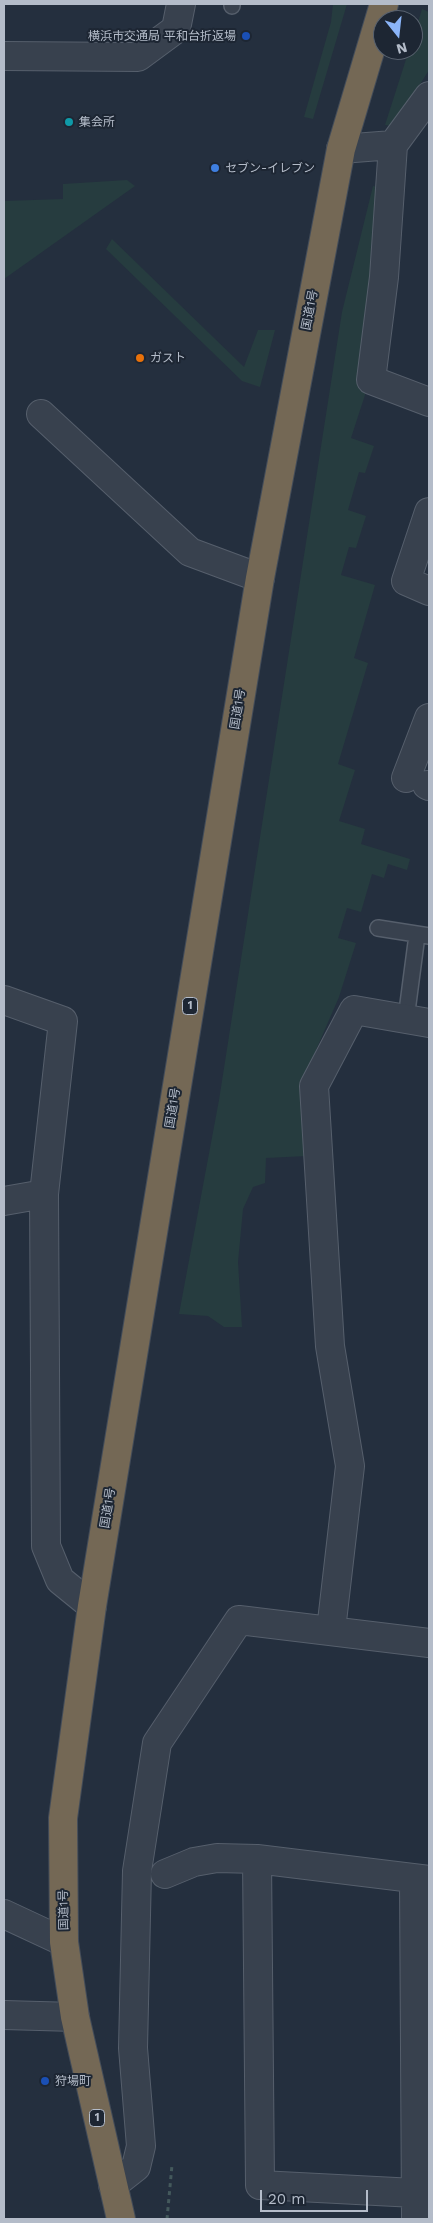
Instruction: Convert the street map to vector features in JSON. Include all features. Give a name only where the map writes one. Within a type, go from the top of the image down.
[{"type":"highway","name":"国道1号","points":[[121,2219],[75,2018],[64,1942],[63,1818],[92,1606],[260,578],[341,149],[384,4]]},
{"type":"street","points":[[4,56],[138,57],[176,29],[181,4]]},
{"type":"street","points":[[429,96],[393,145],[384,277],[371,380],[429,402]]},
{"type":"street","points":[[341,149],[393,145]]},
{"type":"street","points":[[41,414],[190,552],[260,578]]},
{"type":"street","points":[[429,512],[406,581],[429,591]]},
{"type":"street","points":[[421,783],[429,718]]},
{"type":"street","points":[[4,1000],[63,1021],[44,1194],[46,1546],[60,1580],[92,1606]]},
{"type":"street","points":[[332,1630],[350,1466],[330,1346],[314,1086],[354,1010],[418,1021]]},
{"type":"street","points":[[4,1201],[44,1194]]},
{"type":"street","points":[[112,2185],[136,2167],[141,2146],[133,2048],[136,1871],[157,1743],[239,1620],[429,1643]]},
{"type":"street","points":[[165,1874],[194,1862],[217,1858],[257,1859],[421,1879],[416,2206],[260,2185],[257,1859]]},
{"type":"street","points":[[4,1914],[64,1942]]},
{"type":"street","points":[[4,2015],[75,2018]]},
{"type":"lane","points":[[378,928],[423,936],[418,1021]]},
{"type":"path","points":[[167,2219],[172,2163]]},
{"type":"green space","points":[[333,4],[347,4],[313,119],[304,117],[331,22]]},
{"type":"green space","points":[[422,10],[429,12],[429,70],[394,126],[385,125],[406,60],[423,60]]},
{"type":"green space","points":[[127,180],[135,186],[4,279],[4,201],[63,199],[63,184]]},
{"type":"green space","points":[[373,186],[382,188],[365,395],[351,438],[374,446],[365,473],[359,472],[348,510],[366,516],[356,548],[349,547],[341,575],[375,585],[354,658],[368,663],[338,764],[355,770],[339,821],[365,829],[361,844],[410,859],[407,870],[388,864],[384,878],[372,874],[361,912],[347,908],[338,938],[356,943],[339,997],[303,1080],[307,1156],[266,1158],[265,1183],[253,1187],[243,1209],[238,1262],[242,1327],[224,1327],[208,1316],[179,1314],[219,1100],[342,312]]},
{"type":"green space","points":[[112,239],[244,367],[258,330],[275,330],[260,387],[242,381],[106,249]]},
{"type":"place","name":"横浜市交通局 平和台折返場","points":[[246,36]]},
{"type":"place","name":"集会所","points":[[69,122]]},
{"type":"place","name":"セブン-イレブン","points":[[215,168]]},
{"type":"place","name":"ガスト","points":[[140,358]]},
{"type":"place","name":"狩場町","points":[[45,2081]]}]
